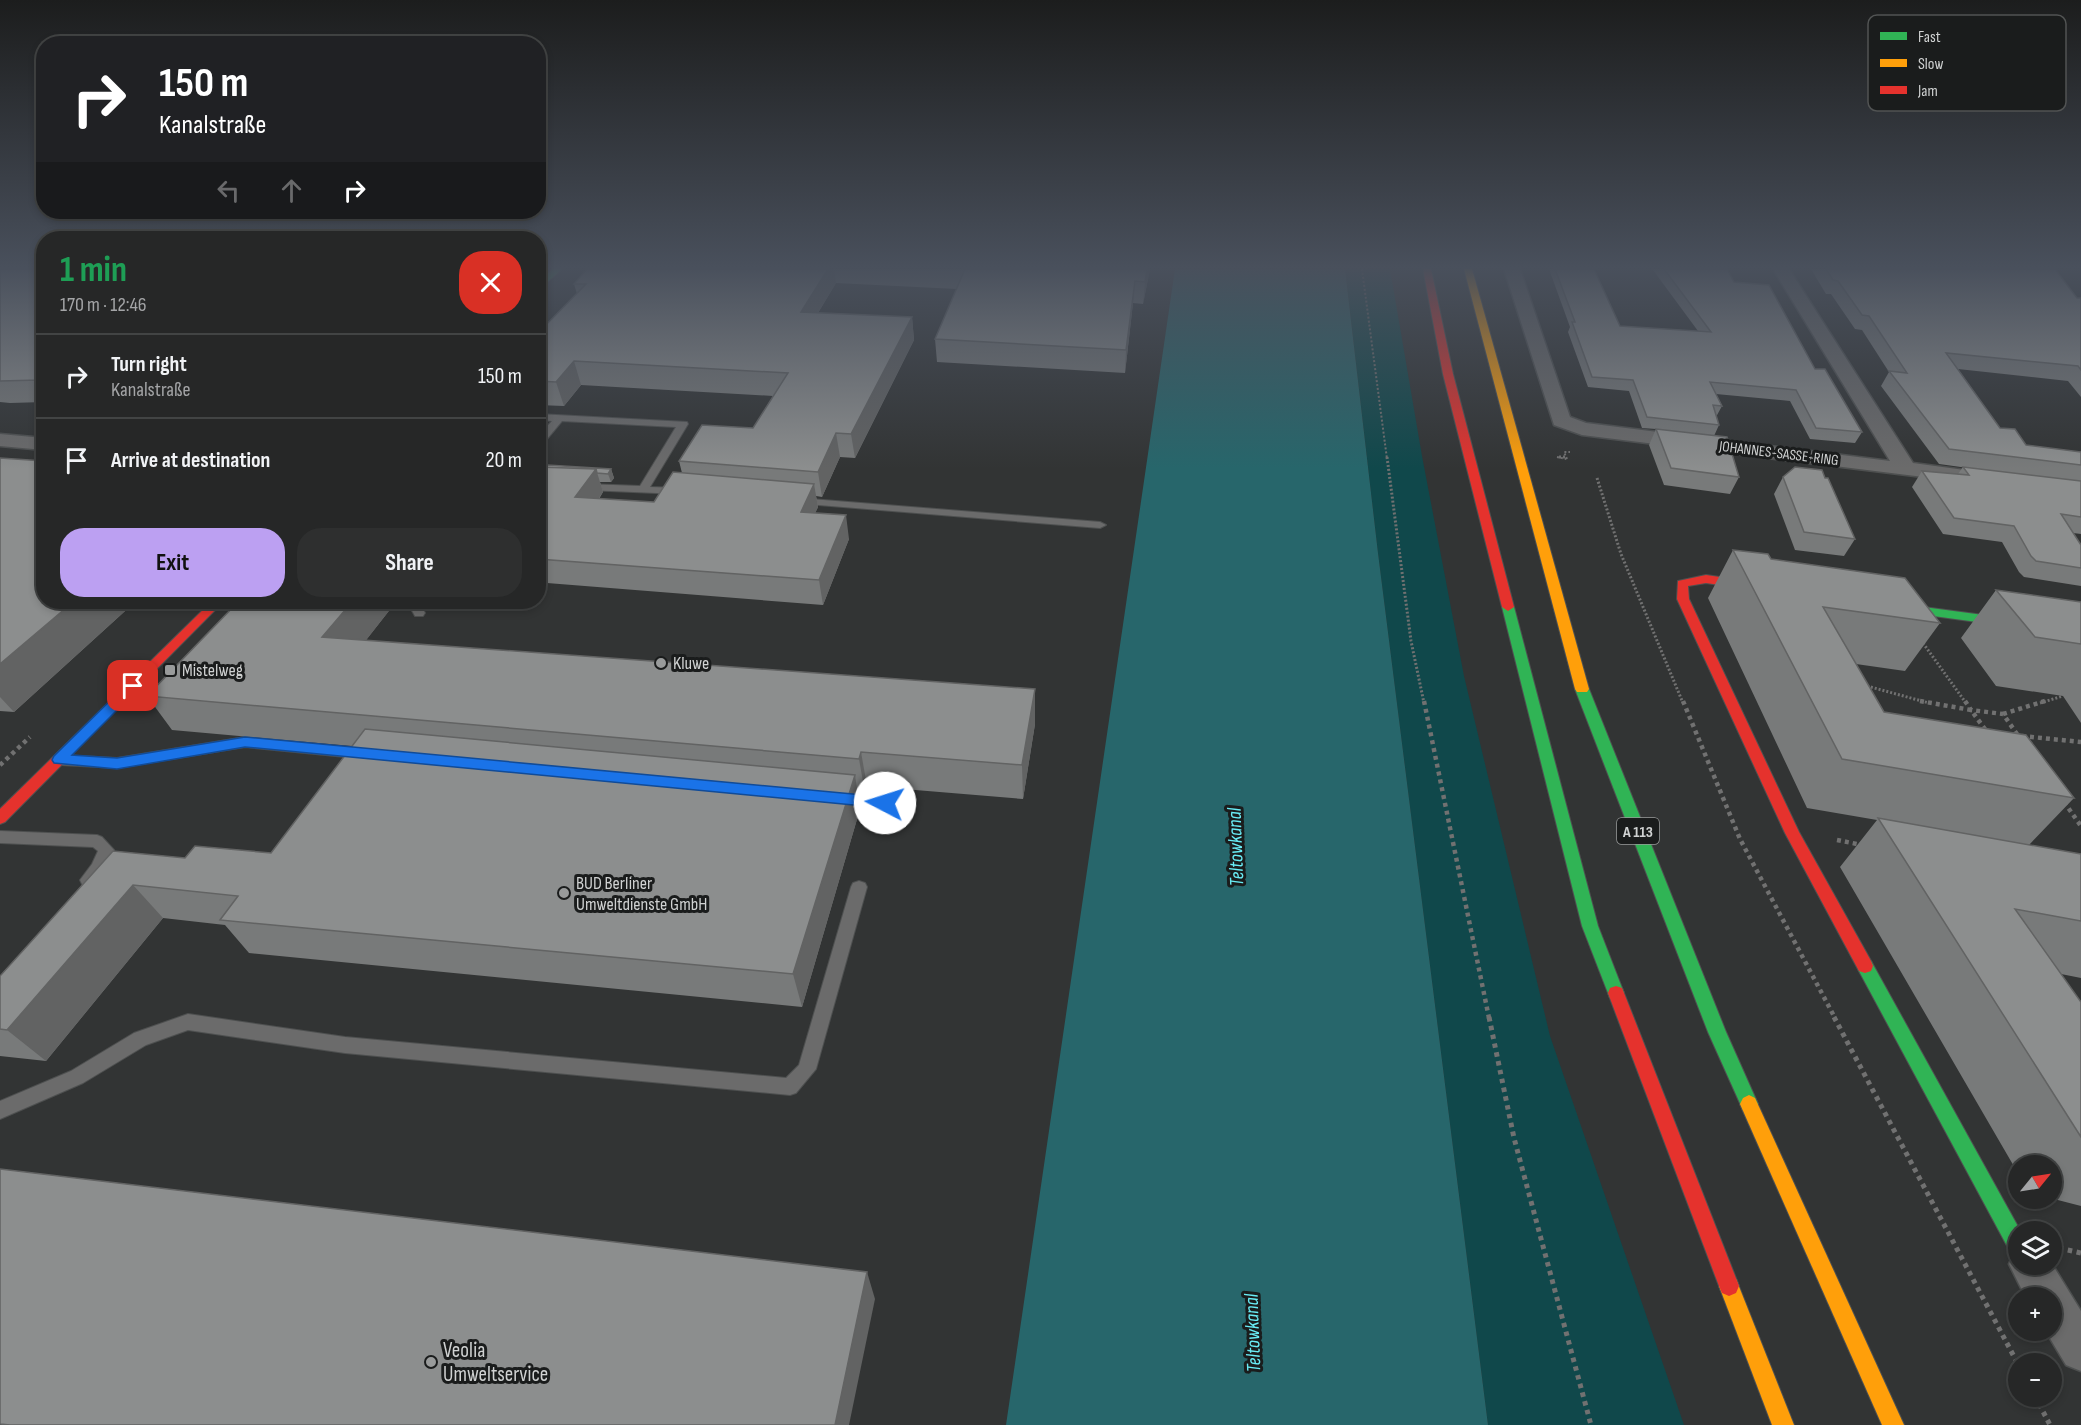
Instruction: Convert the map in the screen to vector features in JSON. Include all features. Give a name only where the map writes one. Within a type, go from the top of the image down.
[{"type":"main road","points":[[1440,336],[1448,374],[1590,926],[1782,1425]]},
{"type":"main road","name":"A 113","points":[[1486,336],[1584,695],[1716,1032],[1893,1425]]},
{"type":"main road","points":[[1774,589],[1706,579],[1682,584],[1683,599],[1792,832],[2008,1228]]},
{"type":"main road","points":[[1875,604],[2050,628],[2081,627]]},
{"type":"main road","points":[[0,818],[210,609]]},
{"type":"street","name":"JOHANNES-SASSE-RING","points":[[1533,336],[1561,421],[1582,429],[1988,479]]},
{"type":"street","points":[[1823,336],[1906,468]]},
{"type":"street","points":[[0,440],[36,443]]},
{"type":"street","points":[[2062,1319],[2081,1350]]},
{"type":"lane","points":[[546,417],[683,424],[644,488]]},
{"type":"lane","points":[[546,433],[559,418]]},
{"type":"lane","points":[[574,487],[644,488],[690,492]]},
{"type":"lane","points":[[784,500],[1100,525]]},
{"type":"lane","points":[[59,760],[117,764],[245,742],[375,754]]},
{"type":"lane","points":[[825,797],[885,803]]},
{"type":"lane","points":[[0,837],[97,841],[106,850],[98,868],[75,894]]},
{"type":"lane","points":[[0,1110],[77,1077],[140,1039],[188,1022],[345,1045],[790,1087],[807,1069],[859,887]]},
{"type":"path","points":[[1371,336],[1412,641],[1514,1138],[1591,1425]]},
{"type":"path","points":[[1557,458],[1567,459]]},
{"type":"path","points":[[1598,477],[1621,554],[1740,839],[2012,1353]]},
{"type":"path","points":[[1897,608],[1988,734]]},
{"type":"path","points":[[1860,684],[1912,700],[2003,714],[2063,696]]},
{"type":"path","points":[[2003,714],[2022,740]]},
{"type":"path","points":[[2018,735],[2081,742]]},
{"type":"path","points":[[2062,800],[2081,826]]},
{"type":"path","points":[[1792,832],[1873,847]]},
{"type":"path","points":[[2062,1248],[2081,1253]]},
{"type":"path","points":[[2041,1407],[2050,1425]]},
{"type":"shaded area","points":[[1353,336],[1401,336],[1464,676],[1550,1036],[1684,1425],[1488,1425]]},
{"type":"water","name":"Teltowkanal","points":[[1165,336],[1353,336],[1488,1425],[1006,1425]]},
{"type":"building","points":[[0,336],[36,336],[36,380],[0,381]]},
{"type":"building","points":[[546,336],[902,336],[851,434],[836,433],[818,472],[679,461],[702,425],[753,428],[788,373],[574,361],[556,382],[546,381]]},
{"type":"building","points":[[936,336],[1128,336],[1126,350],[935,339]]},
{"type":"building","points":[[1577,336],[1797,336],[1815,369],[1825,369],[1862,432],[1816,428],[1796,390],[1710,382],[1722,406],[1713,405],[1719,425],[1647,417],[1633,380],[1592,377]]},
{"type":"building","points":[[1882,336],[2081,336],[2081,370],[2078,366],[1946,353],[2000,428],[2015,429],[2026,445],[2081,452],[2081,465],[1949,449],[1889,371],[1907,373]]},
{"type":"building","points":[[1656,429],[1727,437],[1739,477],[1671,468]]},
{"type":"building","points":[[0,458],[36,460],[36,609],[65,609],[0,664]]},
{"type":"building","points":[[546,466],[611,469],[608,474],[597,473],[596,469]]},
{"type":"building","points":[[546,467],[596,469],[575,497],[654,502],[673,472],[814,484],[801,512],[846,515],[819,580],[546,560]]},
{"type":"building","points":[[1795,467],[1822,470],[1825,478],[1828,478],[1855,539],[1804,532],[1783,477]]},
{"type":"building","points":[[1963,467],[2081,481],[2081,517],[2061,514],[2081,545],[2081,568],[2036,561],[2014,526],[1954,518],[1922,471],[1969,475]]},
{"type":"building","points":[[1733,550],[1768,554],[1771,559],[1905,578],[1940,623],[1823,607],[1884,712],[2026,735],[2074,798],[1842,759]]},
{"type":"building","points":[[1996,590],[2081,602],[2081,644],[2035,637]]},
{"type":"building","points":[[231,609],[346,609],[322,637],[1035,689],[1022,765],[861,752],[859,759],[147,696]]},
{"type":"building","points":[[365,729],[855,775],[793,974],[220,920],[238,896],[133,885],[7,1030],[0,1029],[0,976],[113,851],[185,858],[195,846],[271,853]]},
{"type":"building","points":[[1878,818],[2081,854],[2081,921],[2015,909],[2081,1002],[2081,1137]]},
{"type":"building","name":"Veolia Umweltservice","points":[[0,1169],[867,1272],[835,1425],[0,1424]]},
{"type":"traffic: fast","points":[[1886,606],[2050,628],[2081,627]]},
{"type":"traffic: fast","points":[[1508,607],[1590,926],[1616,993]]},
{"type":"traffic: fast","points":[[1582,689],[1717,1032],[1749,1104]]},
{"type":"traffic: fast","points":[[1865,966],[2008,1228]]},
{"type":"traffic: slow","points":[[1486,336],[1582,689]]},
{"type":"traffic: slow","points":[[1749,1104],[1893,1425]]},
{"type":"traffic: slow","points":[[1729,1286],[1783,1425]]},
{"type":"traffic: jam","points":[[1440,336],[1448,374],[1508,607]]},
{"type":"traffic: jam","points":[[1761,587],[1706,579],[1682,584],[1683,599],[1792,833],[1865,966]]},
{"type":"traffic: jam","points":[[0,818],[210,609]]},
{"type":"traffic: jam","points":[[1616,993],[1729,1286]]},
{"type":"place","name":"Kluwe","points":[[661,663]]},
{"type":"place","name":"Mistelweg","points":[[170,670]]},
{"type":"place","name":"BUD Berliner Umweltdienste GmbH","points":[[564,893]]},
{"type":"place","name":"Veolia Umweltservice","points":[[431,1362]]},
{"type":"route","points":[[133,686],[59,760],[117,764],[221,744],[245,742],[885,803]]}]
